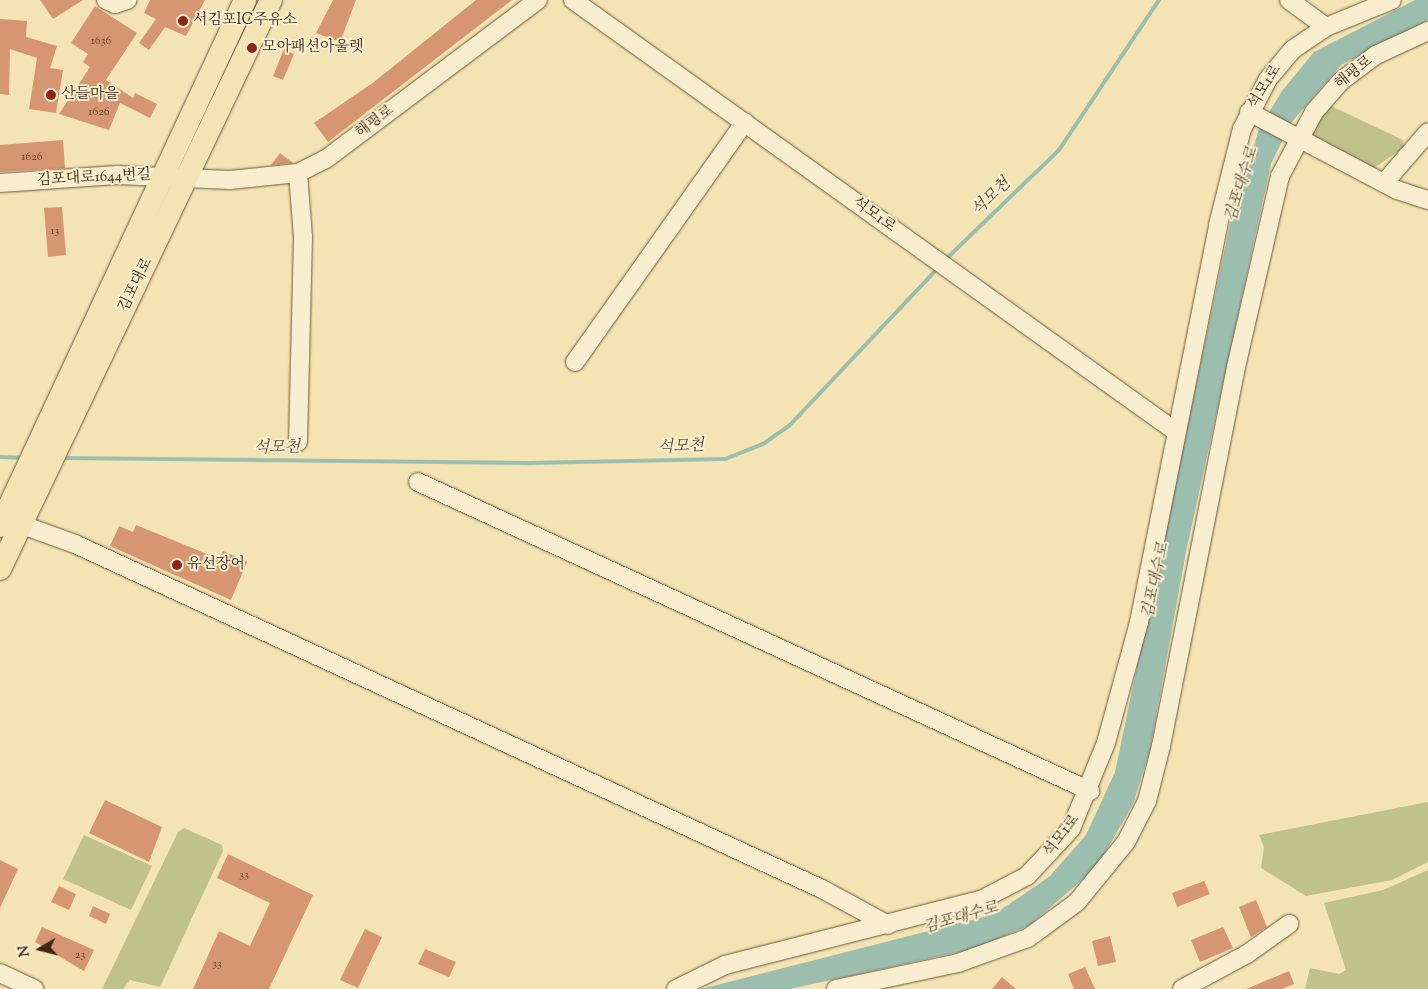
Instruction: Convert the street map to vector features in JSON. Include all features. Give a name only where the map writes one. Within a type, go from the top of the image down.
[{"type":"main road","name":"김포대로","points":[[0,569],[16,513],[46,424],[245,0]]},
{"type":"main road","name":"김포대로","points":[[16,513],[69,421],[188,176],[270,0]]},
{"type":"main road","points":[[214,68],[218,80],[210,103],[219,111]]},
{"type":"lane","points":[[106,0],[115,4],[127,0]]},
{"type":"lane","name":"해평로","points":[[188,176],[230,180],[298,173],[326,159],[538,0]]},
{"type":"lane","name":"석모1로","points":[[573,0],[1175,431]]},
{"type":"lane","points":[[1289,0],[1326,27]]},
{"type":"lane","name":"석모1로","points":[[676,989],[725,965],[966,905],[1027,876],[1071,830],[1090,791],[1138,622],[1218,224],[1254,114],[1282,61],[1326,27],[1392,0]]},
{"type":"lane","name":"해평로","points":[[836,989],[958,963],[1028,938],[1092,887],[1137,823],[1161,746],[1260,252],[1278,183],[1297,137],[1326,96],[1354,69],[1428,31]]},
{"type":"lane","points":[[1254,114],[1384,183],[1428,200]]},
{"type":"lane","points":[[575,362],[745,122]]},
{"type":"lane","points":[[1384,183],[1428,132]]},
{"type":"lane","points":[[298,173],[303,237],[298,442]]},
{"type":"lane","name":"김포대로1644번길","points":[[0,183],[164,175],[188,176]]},
{"type":"lane","points":[[418,482],[1090,791]]},
{"type":"lane","points":[[16,513],[129,569],[822,889],[888,925]]},
{"type":"lane","points":[[1182,989],[1247,954],[1289,924]]},
{"type":"lane","points":[[0,973],[34,989]]},
{"type":"green space","points":[[1329,105],[1403,140],[1404,147],[1373,169],[1314,137],[1312,130]]},
{"type":"green space","points":[[1428,802],[1428,862],[1392,880],[1306,896],[1261,868],[1264,847],[1259,835]]},
{"type":"green space","points":[[184,828],[222,845],[223,851],[160,987],[130,980],[123,989],[102,989],[178,832]]},
{"type":"green space","points":[[84,835],[152,866],[131,910],[63,879]]},
{"type":"green space","points":[[1428,870],[1428,989],[1305,989],[1310,968],[1339,974],[1346,970],[1324,903],[1383,890]]},
{"type":"water","name":"김포대수로","points":[[1415,0],[1428,0],[1428,20],[1341,65],[1291,123],[1271,164],[1186,552],[1150,750],[1133,804],[1097,867],[1030,925],[973,949],[790,989],[701,989],[995,914],[1050,876],[1086,835],[1115,772],[1230,224],[1259,129],[1282,91],[1314,52]]},
{"type":"building","points":[[40,0],[83,0],[53,19]]},
{"type":"building","points":[[150,0],[205,0],[186,36],[165,27],[149,50],[139,43],[156,19],[144,13]]},
{"type":"building","points":[[333,0],[356,0],[340,42],[316,33]]},
{"type":"building","points":[[476,0],[512,0],[328,142],[314,123],[374,82]]},
{"type":"building","points":[[95,6],[137,33],[106,80],[133,98],[135,93],[157,104],[150,118],[120,103],[109,130],[59,114],[90,67],[83,62],[88,54],[71,43]]},
{"type":"building","points":[[0,19],[27,21],[26,37],[57,46],[50,68],[63,70],[56,113],[29,109],[37,58],[10,49],[9,95],[0,94]]},
{"type":"building","points":[[284,49],[294,54],[283,80],[273,76]]},
{"type":"building","points":[[63,140],[65,168],[0,172],[0,145]]},
{"type":"building","points":[[280,153],[293,163],[271,165]]},
{"type":"building","points":[[62,207],[66,255],[48,257],[44,208]]},
{"type":"building","points":[[136,525],[219,559],[223,551],[247,562],[231,600],[110,546],[119,526],[133,532]]},
{"type":"building","points":[[105,800],[162,827],[149,862],[89,833]]},
{"type":"building","points":[[228,854],[313,895],[269,989],[193,989],[219,931],[250,946],[270,903],[217,878]]},
{"type":"building","points":[[0,860],[18,869],[0,908]]},
{"type":"building","points":[[1204,881],[1210,894],[1177,907],[1172,893]]},
{"type":"building","points":[[59,886],[76,894],[69,910],[51,902]]},
{"type":"building","points":[[1256,900],[1267,927],[1251,937],[1239,907]]},
{"type":"building","points":[[93,906],[110,914],[106,924],[89,916]]},
{"type":"building","points":[[42,927],[94,950],[84,971],[35,942]]},
{"type":"building","points":[[1223,927],[1233,948],[1200,962],[1191,940]]},
{"type":"building","points":[[365,929],[382,937],[358,988],[340,980]]},
{"type":"building","points":[[1110,936],[1116,962],[1098,966],[1092,941]]},
{"type":"building","points":[[425,949],[456,962],[449,977],[418,964]]},
{"type":"building","points":[[1085,967],[1095,989],[1074,989],[1068,974]]},
{"type":"building","points":[[1289,971],[1294,984],[1282,989],[1246,989]]},
{"type":"building","points":[[1002,977],[1016,989],[992,989]]},
{"type":"waterway","name":"석모천","points":[[944,261],[1059,150],[1159,0]]},
{"type":"waterway","name":"석모천","points":[[62,458],[529,463],[725,459],[763,444],[789,426],[938,268]]},
{"type":"waterway","name":"석모천","points":[[0,457],[23,458]]},
{"type":"place","name":"서김포IC주유소","points":[[183,21]]},
{"type":"place","name":"모아패션아울렛","points":[[252,48]]},
{"type":"place","name":"산들마을","points":[[51,95]]},
{"type":"place","name":"유선장어","points":[[177,565]]}]
